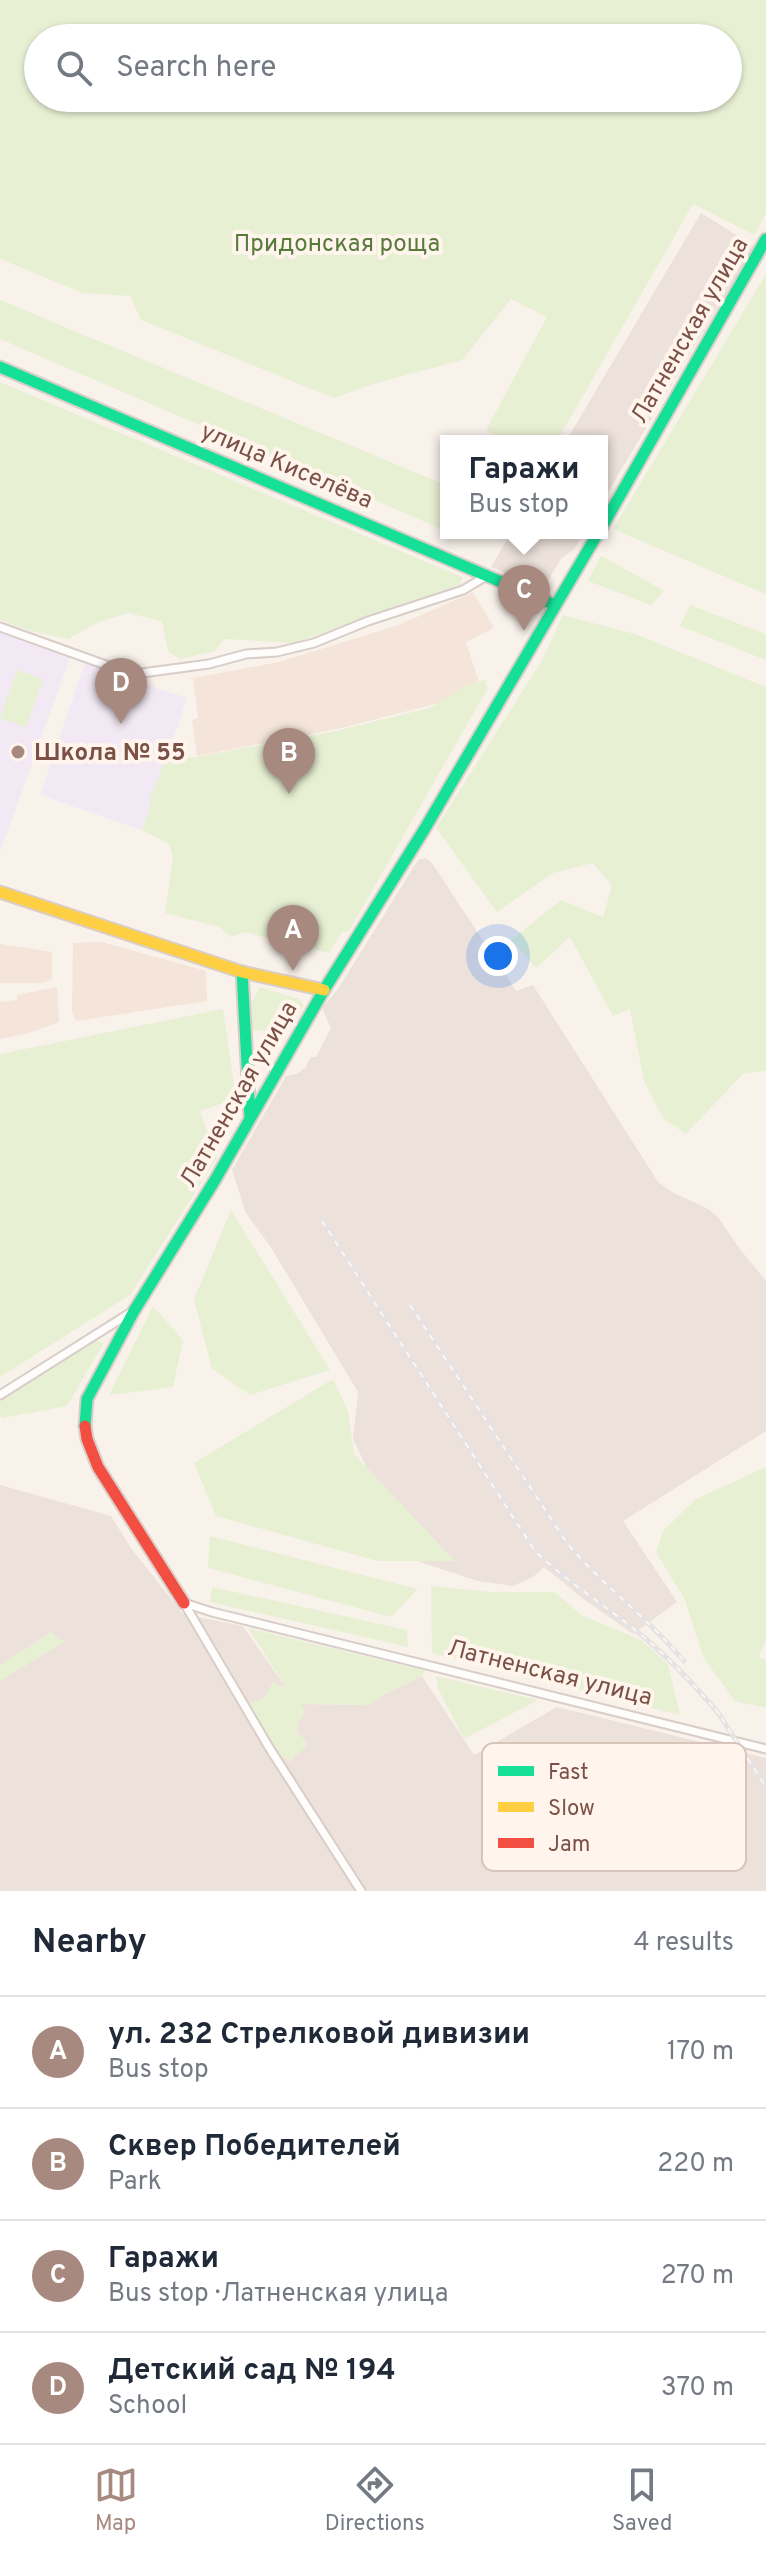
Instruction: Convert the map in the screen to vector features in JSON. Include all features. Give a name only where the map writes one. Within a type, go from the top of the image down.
[{"type":"street","name":"Латненская улица","points":[[608,516],[766,239]]},
{"type":"street","name":"улица Киселёва","points":[[0,367],[555,605]]},
{"type":"street","name":"Латненская улица","points":[[361,1891],[270,1749],[184,1603],[98,1467],[87,1439],[84,1420],[87,1399],[134,1311],[324,990],[428,823],[594,539]]},
{"type":"street","points":[[0,627],[117,669],[142,673],[209,664],[246,654],[277,652],[314,643],[368,621],[463,590],[488,575]]},
{"type":"street","points":[[0,892],[242,972],[324,990]]},
{"type":"street","points":[[242,972],[250,1118]]},
{"type":"street","points":[[0,1395],[134,1311]]},
{"type":"street","name":"Латненская улица","points":[[184,1603],[742,1743]]},
{"type":"street","name":"Латненская улица","points":[[746,1744],[766,1749]]},
{"type":"shaded area","points":[[701,213],[754,246],[608,492],[608,435],[570,435]]},
{"type":"shaded area","points":[[507,539],[580,539],[574,549],[561,559],[543,588],[491,567]]},
{"type":"shaded area","points":[[473,592],[494,628],[466,642],[482,692],[337,729],[197,756],[192,720],[198,718],[193,678],[279,662],[399,625]]},
{"type":"shaded area","name":"Школа № 55","points":[[0,630],[71,655],[1,850],[0,849]]},
{"type":"shaded area","points":[[85,663],[187,698],[142,830],[40,795]]},
{"type":"shaded area","points":[[426,858],[516,991],[533,985],[658,1182],[718,1217],[766,1281],[766,1431],[623,1521],[677,1602],[633,1634],[544,1567],[533,1577],[513,1586],[478,1581],[411,1559],[353,1439],[358,1392],[270,1246],[246,1213],[232,1170],[286,1076],[297,1074],[311,1057],[316,1057],[331,1028],[322,1008],[338,989],[418,860]]},
{"type":"shaded area","points":[[102,942],[206,971],[207,1001],[76,1021],[72,1012],[73,943]]},
{"type":"shaded area","points":[[0,944],[52,952],[52,979],[43,983],[0,983]]},
{"type":"shaded area","points":[[57,987],[59,1022],[0,1039],[0,1002],[17,1000],[17,995]]},
{"type":"shaded area","points":[[0,1485],[111,1516],[131,1548],[183,1614],[243,1626],[297,1704],[369,1705],[422,1676],[474,1755],[482,1750],[482,1871],[746,1871],[746,1753],[766,1758],[766,1891],[0,1891]]},
{"type":"shaded area","points":[[557,1707],[705,1743],[495,1743]]},
{"type":"green space","name":"Придонская роща","points":[[0,0],[766,0],[766,214],[754,235],[693,204],[560,435],[494,435],[486,430],[547,317],[511,299],[462,360],[334,398],[141,320],[130,296],[83,293],[0,259]]},
{"type":"green space","points":[[766,274],[766,594],[613,529]]},
{"type":"green space","points":[[0,300],[440,483],[440,528],[0,339]]},
{"type":"green space","points":[[0,382],[462,577],[460,587],[293,643],[224,639],[215,651],[180,659],[168,651],[162,621],[128,613],[96,623],[68,639],[0,620]]},
{"type":"green space","points":[[601,556],[664,591],[651,605],[588,581]]},
{"type":"green space","points":[[690,605],[766,634],[766,660],[680,626]]},
{"type":"green space","points":[[563,615],[635,634],[766,687],[766,1071],[744,1073],[686,1134],[663,1118],[644,1081],[630,1009],[613,1016],[570,937],[536,968],[511,940],[561,900],[603,917],[612,886],[593,863],[553,873],[497,912],[436,828],[542,660]]},
{"type":"green space","points":[[17,670],[43,679],[26,727],[0,718]]},
{"type":"green space","points":[[485,680],[488,688],[349,931],[342,932],[329,953],[295,944],[287,949],[276,947],[271,939],[245,932],[230,937],[219,927],[165,913],[173,857],[169,844],[142,830],[150,798],[169,751],[190,758],[336,731],[433,707],[463,686]]},
{"type":"green space","points":[[260,987],[299,999],[304,1005],[294,1020],[283,1027],[251,1031],[251,1003]]},
{"type":"green space","points":[[223,1009],[236,1099],[200,1111],[217,1158],[130,1295],[0,1377],[0,1054]]},
{"type":"green space","points":[[231,1210],[330,1370],[250,1395],[212,1369],[194,1299]]},
{"type":"green space","points":[[153,1306],[183,1340],[173,1387],[109,1395]]},
{"type":"green space","points":[[94,1339],[104,1343],[67,1406],[3,1418],[0,1415],[0,1401]]},
{"type":"green space","points":[[333,1379],[348,1411],[354,1454],[455,1561],[377,1561],[216,1516],[194,1463]]},
{"type":"green space","points":[[766,1467],[766,1640],[759,1657],[766,1660],[766,1708],[735,1701],[703,1657],[685,1600],[656,1552],[663,1531],[696,1499]]},
{"type":"green space","points":[[210,1536],[418,1589],[391,1617],[208,1568]]},
{"type":"green space","points":[[431,1586],[493,1592],[555,1592],[581,1615],[641,1640],[668,1664],[680,1715],[432,1653]]},
{"type":"green space","points":[[212,1587],[407,1630],[408,1647],[210,1602]]},
{"type":"green space","points":[[248,1628],[426,1671],[369,1705],[301,1704],[304,1710],[297,1733],[306,1740],[306,1748],[291,1762],[280,1755],[248,1704],[264,1698],[273,1682],[286,1688]]},
{"type":"green space","points":[[51,1632],[64,1642],[0,1681],[0,1665]]},
{"type":"green space","points":[[436,1676],[538,1700],[464,1739],[438,1689]]},
{"type":"railway","points":[[322,1221],[535,1551],[656,1648],[720,1715]]},
{"type":"railway","points":[[410,1305],[567,1543],[684,1661]]},
{"type":"railway","points":[[715,1708],[738,1743]]},
{"type":"railway","points":[[746,1756],[766,1787]]},
{"type":"traffic: fast","points":[[608,516],[766,239]]},
{"type":"traffic: fast","points":[[0,367],[555,605]]},
{"type":"traffic: fast","points":[[85,1426],[87,1399],[134,1311],[215,1180],[324,990],[424,830],[594,539]]},
{"type":"traffic: fast","points":[[242,972],[250,1118]]},
{"type":"traffic: slow","points":[[0,892],[242,972],[324,990]]},
{"type":"traffic: jam","points":[[85,1426],[98,1467],[184,1603]]},
{"type":"place","name":"Гаражи","points":[[524,631]]},
{"type":"place","name":"Детский сад № 194","points":[[121,724]]},
{"type":"place","name":"Школа № 55","points":[[18,752]]},
{"type":"place","name":"Сквер Победителей","points":[[289,794]]},
{"type":"place","name":"ул. 232 Стрелковой дивизии","points":[[293,971]]}]
